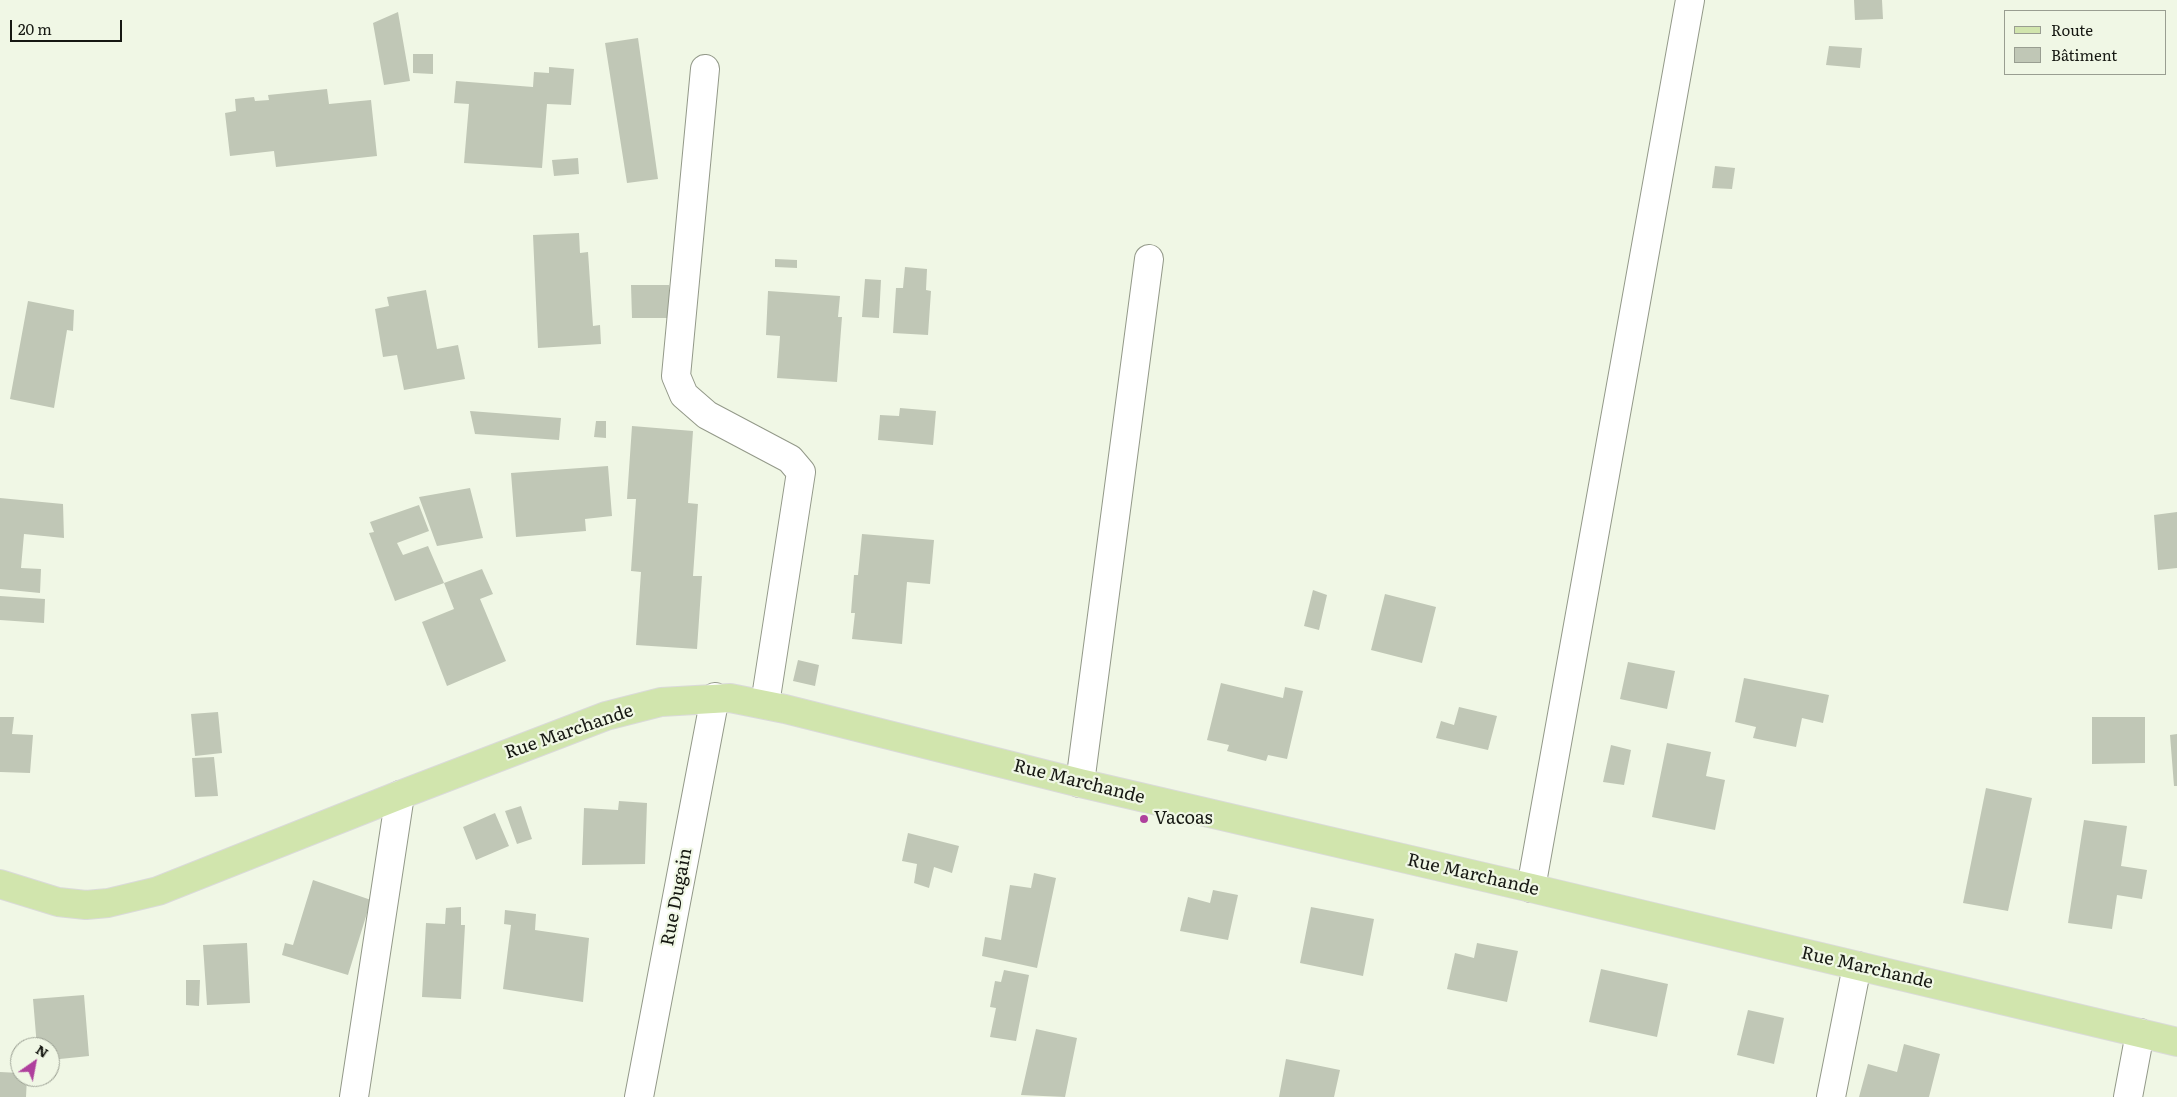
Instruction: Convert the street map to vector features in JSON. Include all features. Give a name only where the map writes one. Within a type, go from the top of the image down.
[{"type":"main road","name":"Rue Marchande","points":[[0,884],[58,902],[86,904],[108,903],[158,891],[400,794],[606,716],[661,702],[715,697],[730,698],[765,704],[1080,783],[2177,1042]]},
{"type":"street","points":[[1531,888],[1690,0]]},
{"type":"street","points":[[705,69],[676,376],[684,395],[707,415],[790,459],[801,472],[765,704]]},
{"type":"street","points":[[1080,783],[1149,259]]},
{"type":"street","name":"Rue Dugain","points":[[639,1097],[715,697]]},
{"type":"street","points":[[354,1097],[400,794]]},
{"type":"street","points":[[1831,1097],[1857,966]]},
{"type":"street","points":[[2128,1097],[2140,1033]]},
{"type":"building","points":[[1854,0],[1882,0],[1883,19],[1855,20]]},
{"type":"building","points":[[398,12],[410,81],[384,85],[373,23]]},
{"type":"building","points":[[638,38],[658,179],[627,183],[605,43]]},
{"type":"building","points":[[1829,46],[1862,48],[1860,68],[1826,65]]},
{"type":"building","points":[[413,54],[433,54],[433,74],[413,73]]},
{"type":"building","points":[[549,67],[574,69],[571,105],[547,104],[542,168],[464,163],[469,104],[454,103],[456,81],[533,87],[534,72],[549,73]]},
{"type":"building","points":[[327,89],[329,104],[371,100],[377,156],[276,167],[274,151],[230,156],[225,113],[236,111],[235,99],[254,97],[255,101],[269,100],[268,95]]},
{"type":"building","points":[[578,158],[579,174],[554,176],[552,160]]},
{"type":"building","points":[[1715,166],[1735,168],[1732,189],[1712,188]]},
{"type":"building","points":[[579,233],[580,253],[588,252],[593,326],[600,325],[601,344],[538,348],[533,235]]},
{"type":"building","points":[[775,259],[797,260],[797,268],[775,267]]},
{"type":"building","points":[[905,267],[927,269],[926,290],[931,291],[928,335],[893,333],[896,288],[903,288]]},
{"type":"building","points":[[865,279],[881,280],[879,318],[862,317]]},
{"type":"building","points":[[631,285],[669,285],[670,318],[632,318]]},
{"type":"building","points":[[426,290],[437,349],[458,345],[465,379],[404,390],[397,355],[383,357],[375,309],[389,306],[387,297]]},
{"type":"building","points":[[768,291],[840,296],[838,317],[842,317],[837,382],[777,378],[780,336],[766,335]]},
{"type":"building","points":[[28,301],[74,310],[73,331],[67,330],[54,408],[10,399]]},
{"type":"building","points":[[900,408],[936,411],[933,445],[878,440],[880,415],[899,416]]},
{"type":"building","points":[[470,411],[561,418],[559,440],[475,434]]},
{"type":"building","points":[[596,421],[606,421],[606,438],[594,437]]},
{"type":"building","points":[[632,426],[693,431],[688,503],[698,504],[693,576],[702,576],[697,649],[636,645],[641,572],[631,571],[636,499],[627,499]]},
{"type":"building","points":[[608,466],[612,516],[585,519],[586,531],[516,537],[511,473]]},
{"type":"building","points":[[470,488],[483,538],[437,546],[419,497]]},
{"type":"building","points":[[0,498],[63,504],[64,538],[24,534],[21,568],[41,569],[40,593],[0,589]]},
{"type":"building","points":[[419,505],[429,531],[397,543],[403,555],[428,546],[444,583],[395,601],[369,533],[374,532],[370,522]]},
{"type":"building","points":[[2177,512],[2177,568],[2158,570],[2154,515]]},
{"type":"building","points":[[862,534],[934,540],[930,584],[907,582],[902,644],[852,639],[855,613],[851,613],[854,575],[858,575]]},
{"type":"building","points":[[482,569],[493,594],[480,599],[506,661],[447,686],[422,622],[454,609],[444,583]]},
{"type":"building","points":[[1313,590],[1327,595],[1319,630],[1304,626]]},
{"type":"building","points":[[1385,594],[1436,607],[1422,663],[1371,650]]},
{"type":"building","points":[[0,596],[45,599],[44,623],[0,620]]},
{"type":"building","points":[[798,660],[819,665],[815,686],[793,681]]},
{"type":"building","points":[[1628,662],[1675,671],[1667,709],[1620,699]]},
{"type":"building","points":[[1744,678],[1829,695],[1823,723],[1802,718],[1796,747],[1753,738],[1756,727],[1735,722]]},
{"type":"building","points":[[1221,683],[1283,698],[1285,687],[1303,691],[1287,759],[1268,755],[1266,761],[1227,751],[1229,745],[1207,740]]},
{"type":"building","points":[[1459,707],[1497,716],[1488,750],[1436,738],[1441,721],[1454,725]]},
{"type":"building","points":[[218,712],[222,753],[195,756],[191,714]]},
{"type":"building","points":[[0,717],[14,717],[12,734],[33,735],[30,773],[0,772]]},
{"type":"building","points":[[2092,717],[2145,717],[2145,763],[2092,764]]},
{"type":"building","points":[[2177,734],[2177,786],[2174,786],[2170,735]]},
{"type":"building","points":[[1667,743],[1711,752],[1706,776],[1725,780],[1715,830],[1652,817]]},
{"type":"building","points":[[1611,745],[1631,750],[1624,785],[1603,782]]},
{"type":"building","points":[[214,757],[218,796],[195,797],[192,758]]},
{"type":"building","points":[[1986,788],[2032,798],[2008,911],[1963,903]]},
{"type":"building","points":[[619,801],[647,803],[645,864],[582,865],[584,808],[618,810]]},
{"type":"building","points":[[521,806],[532,839],[517,844],[505,811]]},
{"type":"building","points":[[495,813],[509,846],[476,860],[463,827]]},
{"type":"building","points":[[2084,820],[2127,826],[2121,866],[2147,870],[2142,899],[2117,895],[2112,929],[2068,923]]},
{"type":"building","points":[[908,833],[959,846],[952,873],[934,867],[929,888],[914,883],[917,864],[902,861]]},
{"type":"building","points":[[1034,873],[1056,878],[1037,968],[982,956],[985,937],[1001,940],[1010,885],[1031,888]]},
{"type":"building","points":[[313,880],[371,900],[348,975],[282,955],[285,943],[293,945]]},
{"type":"building","points":[[1213,890],[1238,895],[1228,940],[1180,931],[1188,897],[1210,903]]},
{"type":"building","points":[[461,907],[461,925],[465,925],[461,999],[422,997],[426,923],[445,924],[446,908]]},
{"type":"building","points":[[1311,907],[1374,919],[1363,976],[1300,963]]},
{"type":"building","points":[[505,910],[536,914],[535,930],[589,938],[583,1002],[503,989],[511,925],[504,924]]},
{"type":"building","points":[[247,943],[250,1003],[207,1005],[203,945]]},
{"type":"building","points":[[1477,943],[1518,951],[1507,1002],[1447,989],[1455,953],[1474,958]]},
{"type":"building","points":[[1601,969],[1668,984],[1657,1037],[1589,1022]]},
{"type":"building","points":[[1004,970],[1029,975],[1016,1041],[990,1037],[996,1008],[990,1007],[995,981],[1001,982]]},
{"type":"building","points":[[186,980],[200,980],[199,1006],[186,1005]]},
{"type":"building","points":[[84,995],[89,1056],[60,1059],[60,1037],[36,1037],[33,999]]},
{"type":"building","points":[[1748,1010],[1784,1018],[1774,1064],[1737,1055]]},
{"type":"building","points":[[1036,1029],[1077,1038],[1065,1097],[1021,1095]]},
{"type":"building","points":[[1904,1044],[1940,1054],[1929,1097],[1859,1097],[1868,1064],[1897,1072]]},
{"type":"building","points":[[1286,1059],[1340,1070],[1334,1097],[1279,1097]]},
{"type":"building","points":[[0,1072],[10,1072],[10,1087],[26,1087],[26,1097],[0,1097]]},
{"type":"place","name":"Vacoas","points":[[1144,819]]}]
